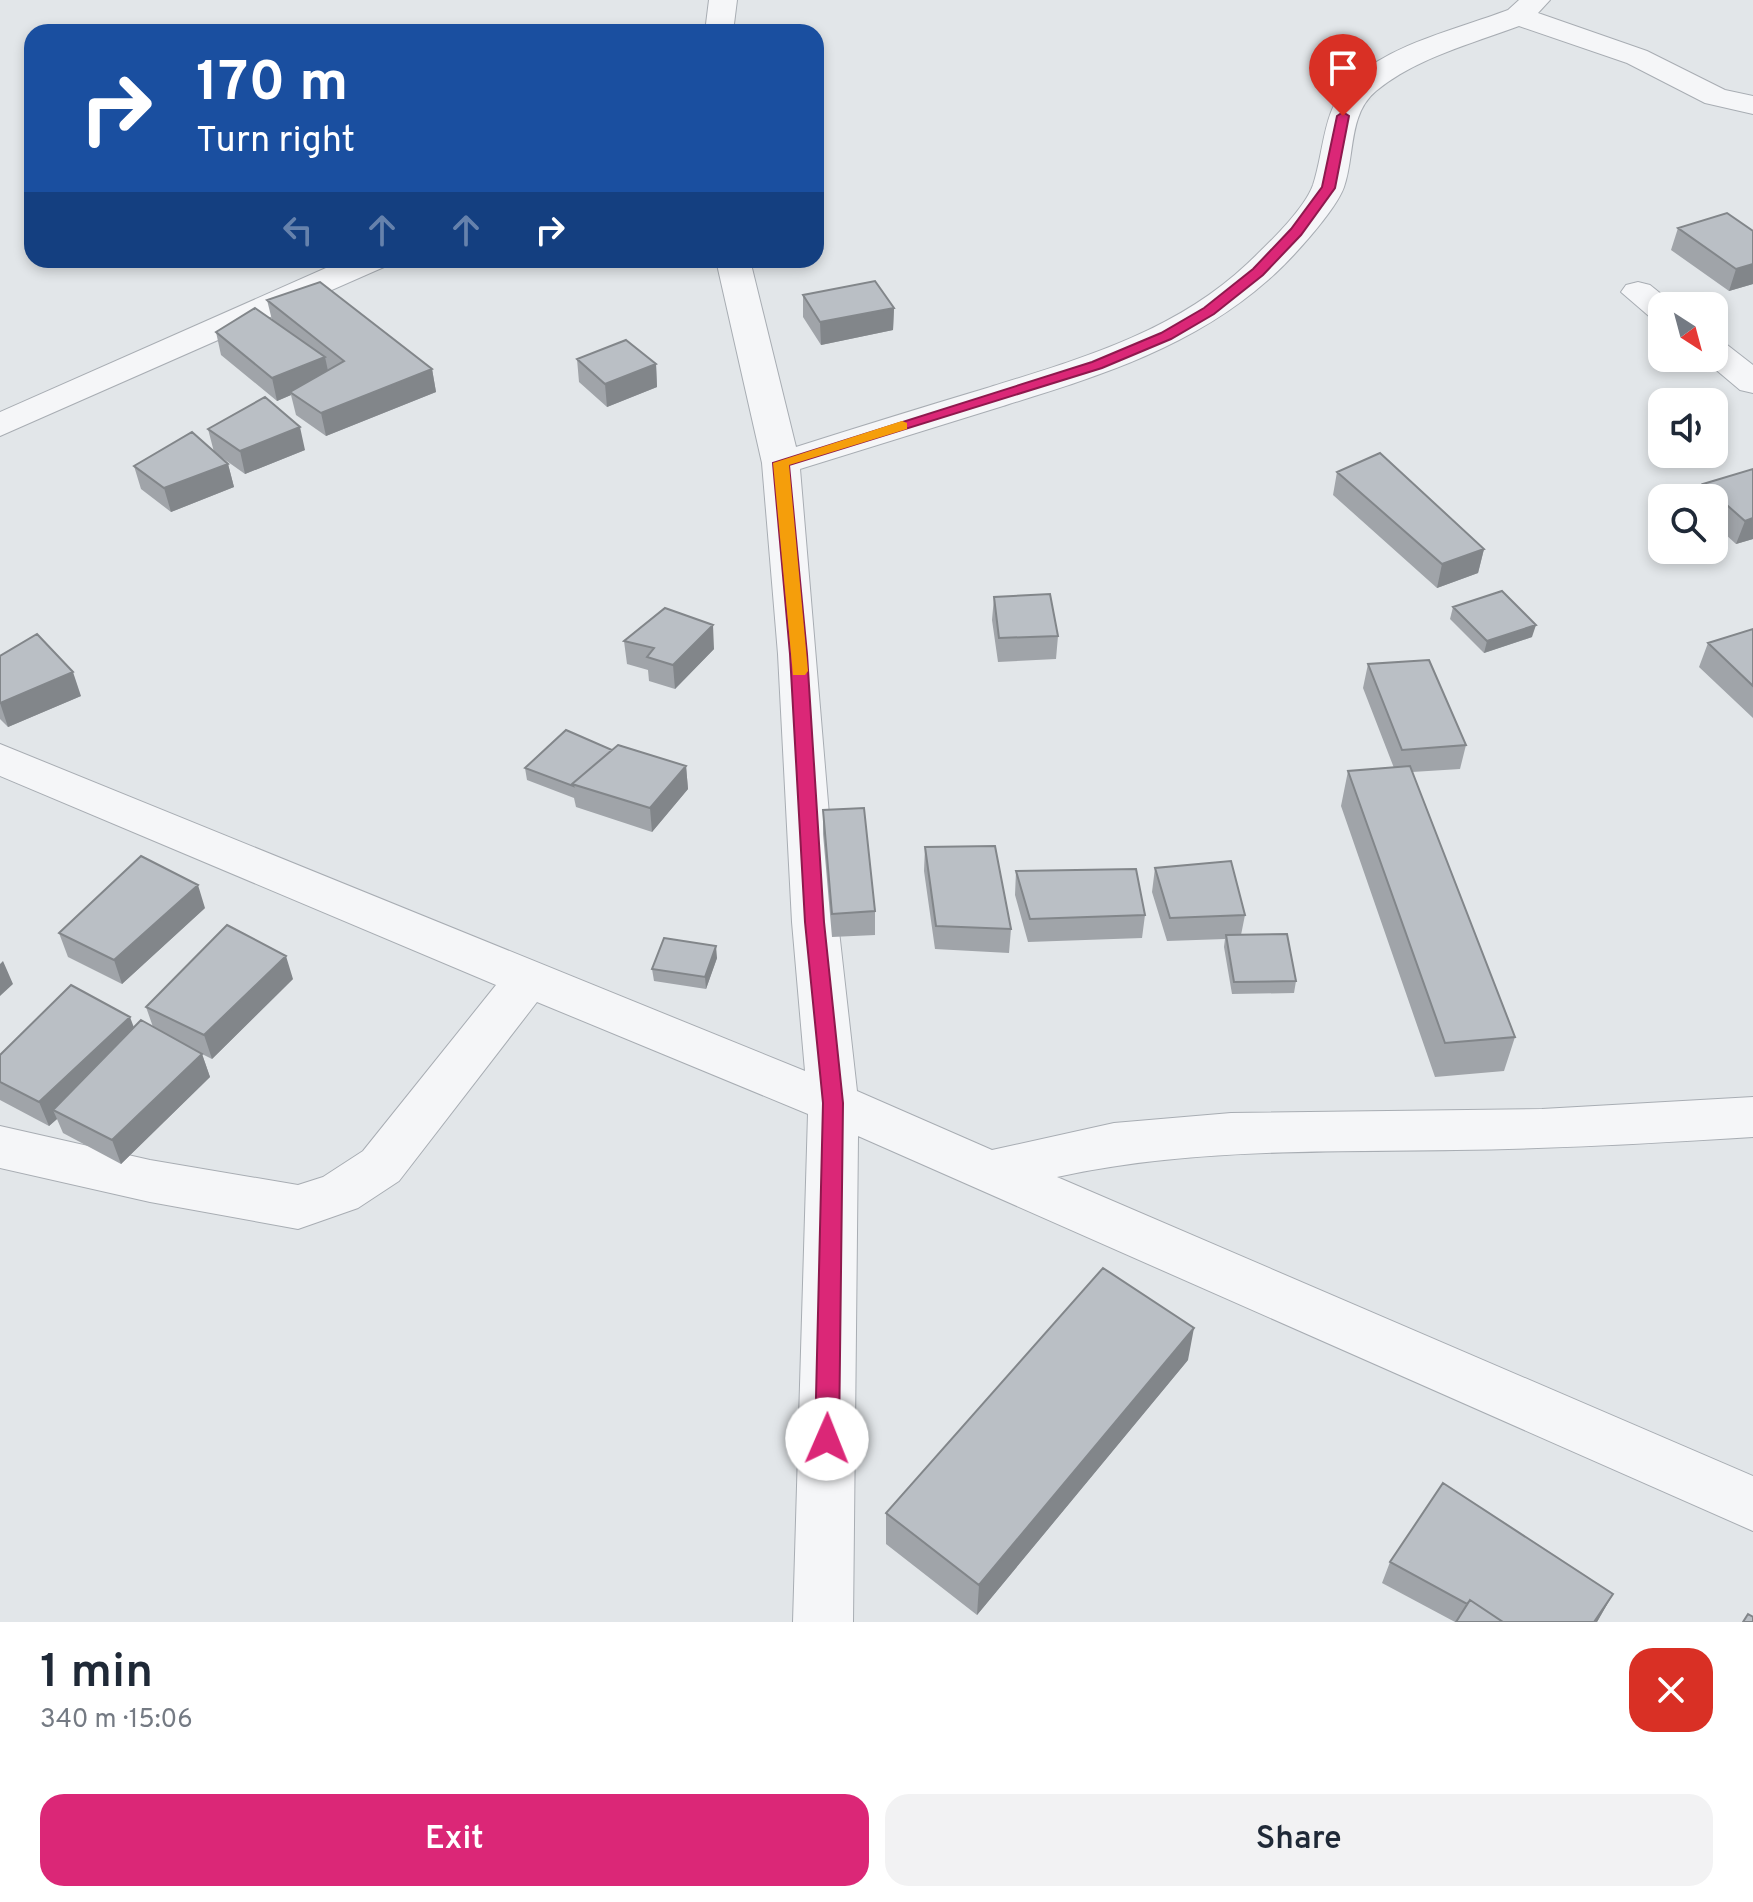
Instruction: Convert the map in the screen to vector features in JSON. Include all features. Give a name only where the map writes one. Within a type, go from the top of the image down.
[{"type":"street","points":[[720,24],[723,0]]},
{"type":"street","points":[[781,463],[1097,365],[1166,336],[1209,311],[1258,272],[1296,232],[1328,188],[1343,116],[1363,86],[1406,59],[1527,8],[1637,57],[1716,97],[1753,105]]},
{"type":"street","points":[[0,425],[354,268]]},
{"type":"street","points":[[735,268],[781,463],[798,654],[815,922],[833,1103],[823,1622]]},
{"type":"street","points":[[1728,362],[1753,382]]},
{"type":"street","points":[[0,759],[218,853],[833,1103],[1753,1504]]},
{"type":"street","points":[[0,1147],[150,1181],[298,1207],[340,1193],[381,1166],[528,979]]},
{"type":"street","points":[[987,1172],[1114,1144],[1231,1133],[1542,1129],[1753,1117]]},
{"type":"building","points":[[1727,213],[1753,231],[1753,264],[1736,269],[1678,228]]},
{"type":"building","points":[[875,281],[894,308],[820,322],[803,295]]},
{"type":"building","points":[[320,282],[432,369],[321,413],[290,392],[344,361],[267,300]]},
{"type":"building","points":[[255,308],[325,357],[272,378],[216,332]]},
{"type":"building","points":[[626,340],[656,364],[605,384],[577,359]]},
{"type":"building","points":[[265,397],[300,427],[240,451],[208,429]]},
{"type":"building","points":[[192,432],[228,464],[164,488],[134,466]]},
{"type":"building","points":[[1380,453],[1484,549],[1442,564],[1337,472]]},
{"type":"building","points":[[1753,469],[1753,518],[1745,521],[1728,506],[1728,484],[1703,484]]},
{"type":"building","points":[[1502,591],[1536,625],[1487,641],[1453,607]]},
{"type":"building","points":[[1050,594],[1058,636],[999,638],[994,597]]},
{"type":"building","points":[[665,608],[713,625],[673,665],[647,657],[654,648],[624,641]]},
{"type":"building","points":[[1753,629],[1753,686],[1708,643]]},
{"type":"building","points":[[37,634],[73,672],[0,703],[0,656]]},
{"type":"building","points":[[1429,660],[1466,745],[1402,750],[1368,664]]},
{"type":"building","points":[[566,730],[612,750],[573,786],[525,768]]},
{"type":"building","points":[[618,745],[686,766],[650,808],[572,784]]},
{"type":"building","points":[[1410,766],[1515,1037],[1445,1043],[1348,771]]},
{"type":"building","points":[[864,808],[875,911],[832,914],[823,810]]},
{"type":"building","points":[[995,846],[1011,929],[936,926],[925,847]]},
{"type":"building","points":[[141,856],[198,885],[114,960],[59,933]]},
{"type":"building","points":[[1231,861],[1245,915],[1170,918],[1155,868]]},
{"type":"building","points":[[1136,869],[1145,915],[1030,919],[1016,871]]},
{"type":"building","points":[[227,925],[286,956],[204,1035],[146,1007]]},
{"type":"building","points":[[1287,934],[1296,981],[1234,982],[1226,935]]},
{"type":"building","points":[[664,938],[716,946],[705,977],[652,969]]},
{"type":"building","points":[[71,985],[130,1017],[39,1102],[0,1082],[0,1055]]},
{"type":"building","points":[[141,1020],[202,1054],[112,1140],[53,1110]]},
{"type":"building","points":[[1103,1268],[1194,1328],[979,1585],[886,1513]]},
{"type":"building","points":[[1443,1483],[1613,1594],[1594,1622],[1503,1622],[1470,1600],[1467,1604],[1390,1562]]},
{"type":"building","points":[[1470,1600],[1503,1622],[1456,1622]]},
{"type":"building","points":[[1748,1614],[1753,1617],[1753,1622],[1743,1622]]},
{"type":"slow traffic","points":[[799,671],[781,463],[902,426]]},
{"type":"route","points":[[827,1439],[833,1103],[815,922],[798,654],[781,463],[1097,365],[1166,336],[1209,311],[1258,272],[1296,232],[1328,188],[1343,116]]}]
